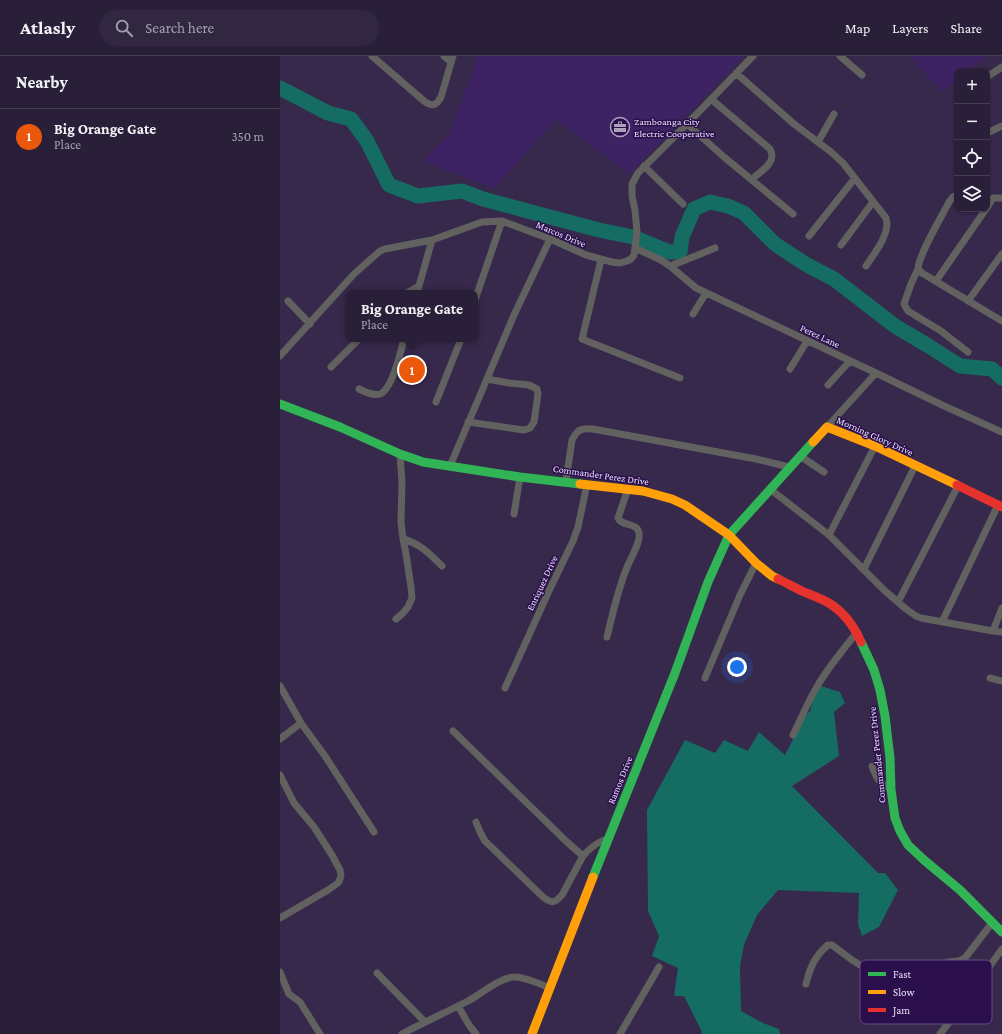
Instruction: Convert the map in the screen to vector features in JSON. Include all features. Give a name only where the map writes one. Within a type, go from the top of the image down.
[{"type":"street","points":[[372,56],[429,104],[433,105],[438,102],[441,97],[452,59],[444,56]]},
{"type":"street","name":"Marcos Drive","points":[[280,356],[354,274],[380,251],[385,249],[432,240],[482,222],[502,222],[550,239],[601,260],[620,263],[632,258],[634,255],[637,232],[632,196],[632,184],[638,173],[753,56]]},
{"type":"street","points":[[840,56],[862,75]]},
{"type":"street","points":[[990,75],[1002,67]]},
{"type":"street","points":[[736,73],[788,119],[843,163],[886,218],[888,222],[886,235],[866,266]]},
{"type":"street","points":[[711,99],[772,153],[773,157],[770,163],[752,179]]},
{"type":"street","points":[[818,142],[834,114]]},
{"type":"street","points":[[687,124],[724,157],[793,214]]},
{"type":"street","points":[[990,132],[1002,126]]},
{"type":"street","points":[[644,166],[683,204]]},
{"type":"street","points":[[809,236],[855,178]]},
{"type":"street","points":[[954,196],[949,202],[918,264],[918,269],[904,304],[908,311],[941,330],[968,352]]},
{"type":"street","points":[[990,197],[1002,198]]},
{"type":"street","points":[[841,245],[873,202]]},
{"type":"street","points":[[936,281],[984,212]]},
{"type":"street","points":[[478,291],[502,222]]},
{"type":"street","points":[[450,466],[514,315],[550,239]]},
{"type":"street","points":[[418,289],[432,240]]},
{"type":"street","name":"Perez Lane","points":[[635,246],[670,266],[696,288],[1002,432]]},
{"type":"street","points":[[670,266],[715,248]]},
{"type":"street","points":[[968,302],[1002,254]]},
{"type":"street","points":[[601,260],[582,339],[680,378]]},
{"type":"street","points":[[918,269],[968,302],[1002,321]]},
{"type":"street","points":[[693,314],[706,293]]},
{"type":"street","points":[[288,301],[310,324]]},
{"type":"street","points":[[790,369],[807,341]]},
{"type":"street","points":[[331,367],[357,342]]},
{"type":"street","points":[[359,389],[375,394],[384,392],[392,379],[403,342]]},
{"type":"street","points":[[436,402],[460,342]]},
{"type":"street","points":[[828,385],[850,361]]},
{"type":"street","points":[[827,427],[876,372]]},
{"type":"street","points":[[468,422],[524,430],[530,428],[534,422],[538,394],[537,389],[529,385],[487,379]]},
{"type":"street","name":"Commander Perez Drive","points":[[280,404],[340,427],[400,454],[423,462],[520,477],[566,481],[643,491],[672,499],[685,505],[729,535],[756,564],[772,576],[834,606],[848,619],[857,632],[874,670],[880,690],[890,758],[891,789],[895,818],[900,831],[908,845],[960,890],[1002,932]]},
{"type":"street","name":"Morning Glory Drive","points":[[729,535],[789,467],[827,427],[875,446],[1000,506]]},
{"type":"street","points":[[566,481],[572,440],[579,430],[584,428],[756,458],[789,467]]},
{"type":"street","points":[[829,535],[875,446]]},
{"type":"street","points":[[396,619],[408,607],[412,598],[406,554],[402,539],[402,482],[400,454]]},
{"type":"street","points":[[800,456],[824,472]]},
{"type":"street","points":[[864,569],[915,466]]},
{"type":"street","points":[[514,514],[520,477]]},
{"type":"street","name":"Enriquez Drive","points":[[504,688],[573,542],[578,527],[587,484]]},
{"type":"street","points":[[898,602],[958,486]]},
{"type":"street","points":[[607,637],[625,571],[640,535],[635,527],[621,522],[618,518],[628,489]]},
{"type":"street","points":[[770,489],[829,535],[884,590],[916,616],[1002,632]]},
{"type":"street","points":[[942,622],[1000,506]]},
{"type":"street","name":"Ramos Drive","points":[[532,1034],[607,839],[678,667],[708,582],[729,535]]},
{"type":"street","points":[[402,539],[409,540],[422,546],[442,566]]},
{"type":"street","points":[[705,678],[740,596],[756,564]]},
{"type":"street","points":[[992,631],[1002,608]]},
{"type":"street","points":[[793,735],[819,684],[857,632]]},
{"type":"street","points":[[990,678],[1002,681]]},
{"type":"street","points":[[280,686],[301,723],[325,756],[374,832]]},
{"type":"street","points":[[280,740],[301,723]]},
{"type":"street","points":[[453,731],[583,856]]},
{"type":"street","points":[[872,766],[879,781],[891,789]]},
{"type":"street","points":[[280,775],[294,803],[314,827],[332,855],[341,875],[338,883],[280,918]]},
{"type":"street","points":[[476,822],[485,841],[548,901],[554,901],[562,895],[587,851],[599,842],[607,839]]},
{"type":"street","points":[[961,960],[965,958],[992,923]]},
{"type":"street","points":[[806,984],[810,970],[818,954],[828,945],[832,945],[860,965]]},
{"type":"street","points":[[992,963],[1002,949]]},
{"type":"street","points":[[620,1034],[659,967]]},
{"type":"street","points":[[280,972],[289,994],[300,1002],[320,1034]]},
{"type":"street","points":[[377,973],[425,1022]]},
{"type":"street","points":[[402,1034],[469,1001],[502,980],[516,977],[550,988]]},
{"type":"street","points":[[458,1006],[476,1034]]},
{"type":"street","points":[[940,1034],[948,1024]]},
{"type":"shaded area","name":"Zamboanga City Electric Cooperative","points":[[478,56],[742,56],[742,58],[630,174],[556,120],[494,188],[422,161],[449,135]]},
{"type":"shaded area","points":[[909,56],[986,56],[972,68],[954,68],[954,83],[943,92]]},
{"type":"shaded area","points":[[821,686],[840,692],[845,703],[834,712],[839,756],[792,786],[878,873],[885,873],[898,890],[879,927],[862,936],[858,924],[859,893],[778,890],[757,915],[744,945],[740,966],[741,1011],[763,1023],[779,1029],[780,1034],[701,1034],[702,1032],[684,996],[674,996],[678,968],[652,956],[659,936],[648,911],[647,810],[685,740],[715,753],[724,740],[748,751],[759,732],[785,755],[805,716],[810,711],[813,699]]},
{"type":"waterway","points":[[280,88],[328,113],[351,119],[367,141],[389,185],[418,196],[462,191],[483,199],[599,230],[633,237],[669,252],[680,252],[682,237],[694,209],[710,202],[728,206],[744,213],[775,244],[807,265],[834,279],[895,326],[960,366],[992,369],[1002,378]]},
{"type":"traffic: fast","points":[[280,404],[340,427],[400,454],[423,462],[520,477],[580,484]]},
{"type":"traffic: fast","points":[[593,877],[675,673],[708,582],[729,535],[813,442]]},
{"type":"traffic: fast","points":[[861,642],[874,670],[880,690],[890,758],[893,804],[895,818],[900,831],[908,845],[960,890],[1002,932]]},
{"type":"traffic: slow","points":[[813,442],[827,427],[875,446],[957,485]]},
{"type":"traffic: slow","points":[[580,484],[643,491],[672,499],[685,505],[729,535],[756,563],[778,579]]},
{"type":"traffic: slow","points":[[532,1034],[593,877]]},
{"type":"traffic: jam","points":[[957,485],[1002,507]]},
{"type":"traffic: jam","points":[[778,579],[833,606],[847,619],[861,642]]},
{"type":"place","name":"Zamboanga City Electric Cooperative","points":[[620,127]]},
{"type":"place","name":"Big Orange Gate","points":[[412,370]]}]
